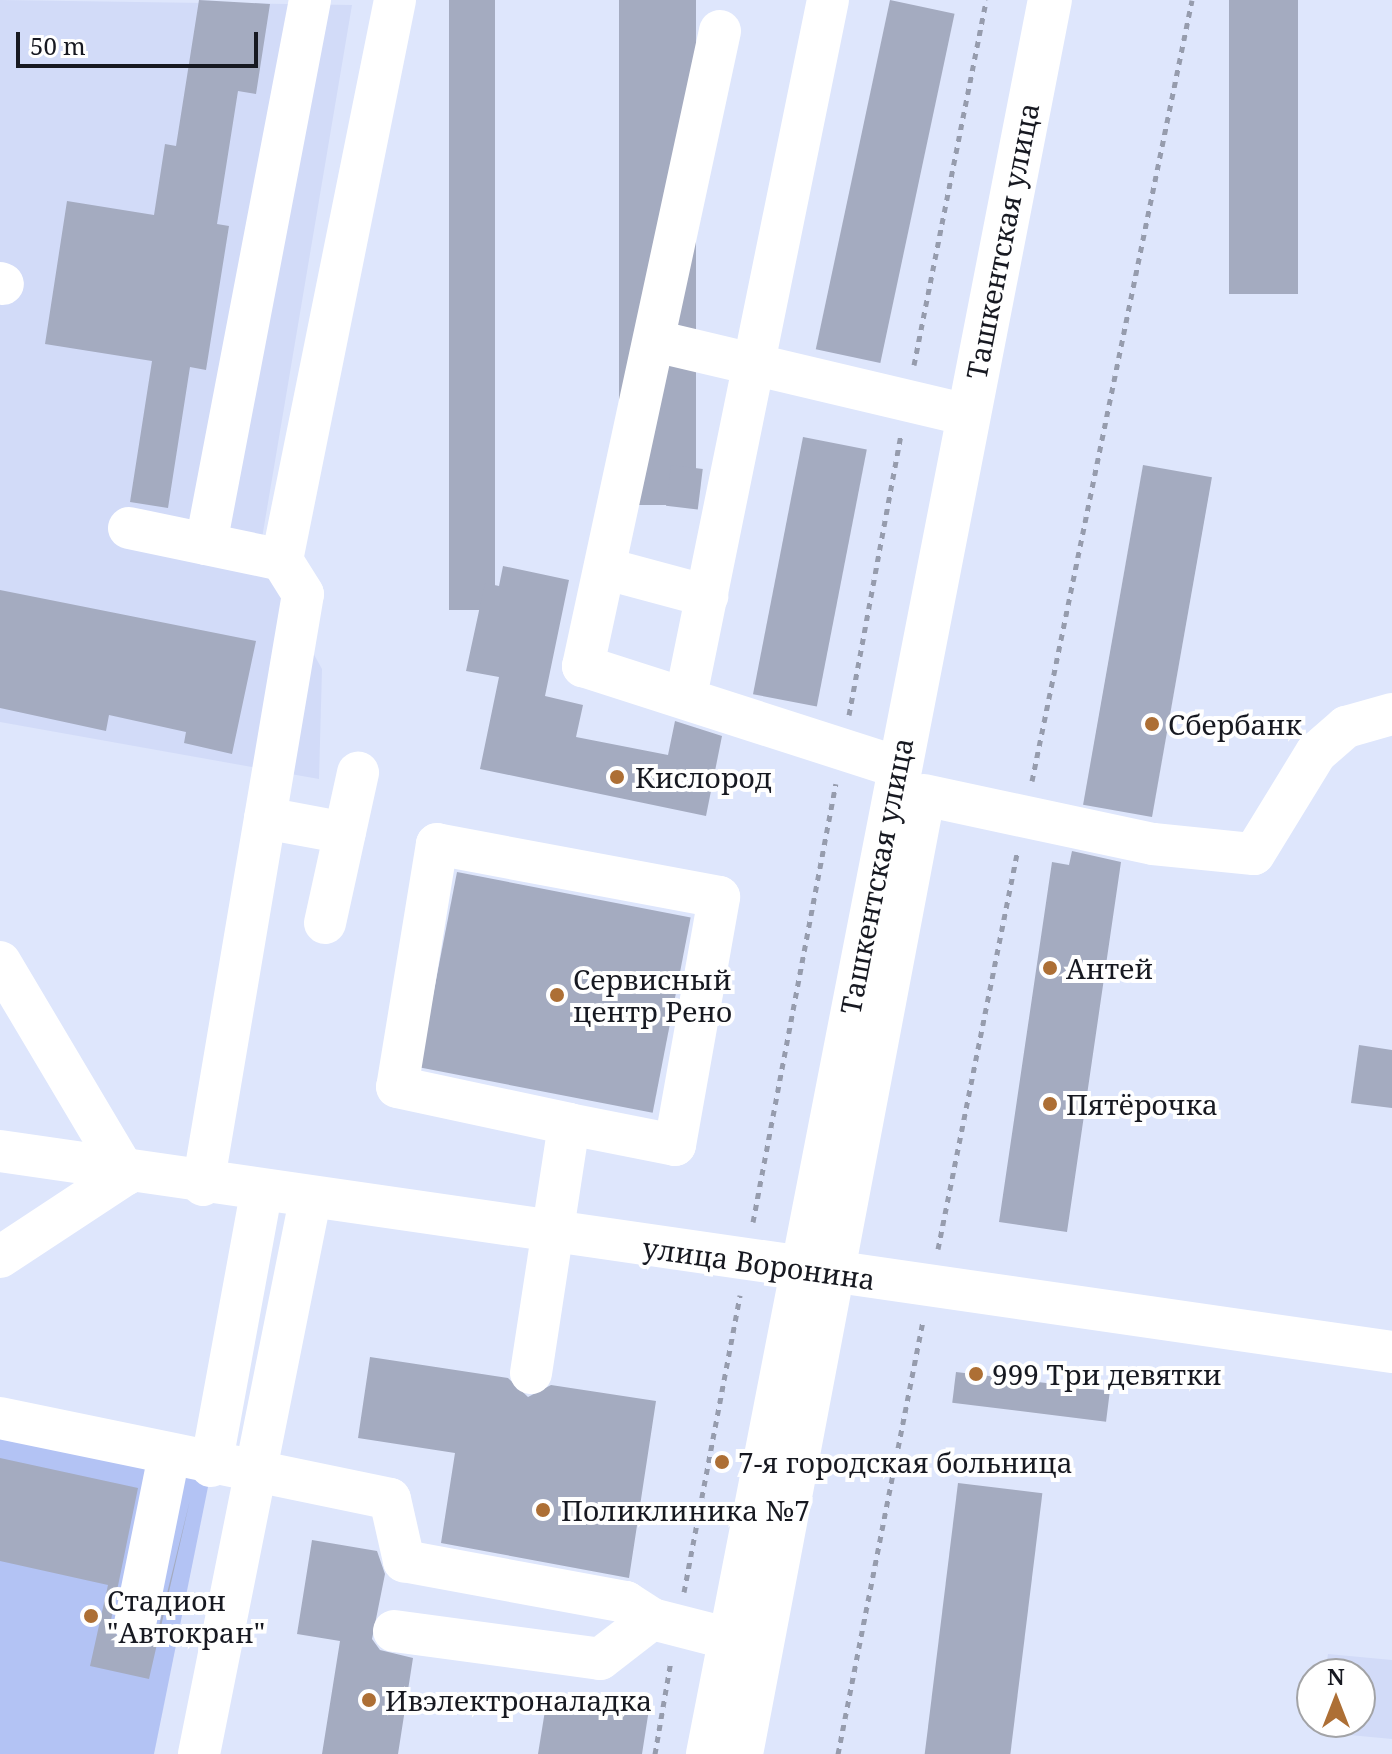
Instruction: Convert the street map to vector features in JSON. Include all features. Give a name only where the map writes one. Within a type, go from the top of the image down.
[{"type":"main road","name":"Ташкентская улица","points":[[741,1754],[815,1271],[905,784],[968,415],[1050,0]]},
{"type":"main road","name":"Ташкентская улица","points":[[905,784],[1079,0]]},
{"type":"main road","name":"Ташкентская улица","points":[[708,1754],[730,1639],[815,1271]]},
{"type":"street","points":[[206,544],[310,0]]},
{"type":"street","points":[[203,1185],[303,594],[282,560],[395,0]]},
{"type":"street","points":[[686,696],[828,0]]},
{"type":"street","points":[[720,31],[607,569],[583,666],[843,748],[905,784],[1024,818],[1254,854],[1316,753],[1346,727],[1392,714]]},
{"type":"street","points":[[655,341],[754,361],[968,415]]},
{"type":"street","points":[[129,528],[282,560]]},
{"type":"street","points":[[607,569],[707,596]]},
{"type":"street","points":[[325,923],[358,773]]},
{"type":"street","points":[[265,818],[345,833]]},
{"type":"street","points":[[437,844],[719,897],[675,1145],[569,1124],[397,1087],[437,844]]},
{"type":"street","points":[[0,962],[126,1174],[0,1257]]},
{"type":"street","points":[[531,1373],[569,1124]]},
{"type":"street","name":"улица Воронина","points":[[0,1151],[126,1174],[1392,1352]]},
{"type":"street","points":[[211,1466],[261,1193]]},
{"type":"street","points":[[199,1754],[310,1200]]},
{"type":"street","points":[[0,1418],[254,1476],[390,1499],[404,1561],[626,1602],[664,1623],[730,1639]]},
{"type":"street","points":[[135,1624],[169,1456]]},
{"type":"street","points":[[394,1631],[600,1659],[664,1623]]},
{"type":"path","points":[[655,1754],[664,1623],[746,1261],[907,400],[986,0]]},
{"type":"path","points":[[938,1249],[1192,0]]},
{"type":"path","points":[[838,1754],[924,1316]]},
{"type":"shaded area","points":[[0,0],[352,5],[259,556],[322,669],[319,779],[0,722]]},
{"type":"shaded area","name":"Стадион \"Автокран\"","points":[[0,1436],[210,1477],[154,1754],[0,1754]]},
{"type":"shaded area","points":[[1328,1654],[1371,1658],[1327,1658]]},
{"type":"shaded area","points":[[1376,1658],[1392,1660],[1392,1739],[1376,1737]]},
{"type":"building","points":[[199,0],[270,4],[256,94],[238,91],[217,224],[229,226],[206,370],[190,367],[168,508],[130,502],[152,361],[45,344],[67,201],[154,215],[165,144],[176,146]]},
{"type":"building","points":[[449,0],[495,0],[495,610],[449,610]]},
{"type":"building","points":[[619,0],[696,0],[696,505],[619,505]]},
{"type":"building","points":[[890,0],[955,14],[880,363],[816,349]]},
{"type":"building","points":[[1229,0],[1298,0],[1298,294],[1229,294]]},
{"type":"building","points":[[803,437],[867,449],[817,707],[753,694]]},
{"type":"building","points":[[671,465],[703,469],[698,510],[666,506]]},
{"type":"building","points":[[1143,465],[1212,477],[1152,817],[1083,805]]},
{"type":"building","points":[[503,566],[569,580],[545,696],[583,705],[576,737],[668,755],[675,721],[722,736],[706,816],[480,769],[499,677],[466,671],[485,583],[499,586]]},
{"type":"building","points":[[0,590],[256,641],[232,754],[184,743],[186,732],[109,715],[106,731],[0,708]]},
{"type":"building","points":[[1072,851],[1121,862],[1067,1232],[999,1222],[1052,862],[1069,865]]},
{"type":"building","name":"Сервисный центр Рено","points":[[457,872],[691,917],[653,1113],[419,1067]]},
{"type":"building","points":[[1359,1045],[1392,1050],[1392,1108],[1351,1103]]},
{"type":"building","name":"Поликлиника №7","points":[[370,1357],[508,1378],[528,1397],[551,1385],[656,1401],[629,1578],[441,1543],[455,1453],[358,1438]]},
{"type":"building","points":[[956,1372],[1110,1391],[1106,1422],[952,1403]]},
{"type":"building","points":[[0,1458],[138,1488],[111,1620],[119,1641],[130,1647],[143,1646],[158,1630],[190,1500],[149,1679],[90,1666],[108,1585],[0,1561]]},
{"type":"building","points":[[958,1483],[1042,1493],[1010,1754],[925,1754]]},
{"type":"building","name":"Ивэлектроналадка","points":[[312,1540],[377,1551],[385,1574],[372,1639],[380,1650],[413,1658],[398,1754],[322,1754],[340,1641],[297,1634]]},
{"type":"building","name":"Ивэлектроналадка","points":[[548,1692],[649,1709],[642,1754],[538,1754]]},
{"type":"place","name":"Сбербанк","points":[[1152,724]]},
{"type":"place","name":"Кислород","points":[[617,777]]},
{"type":"place","name":"Антей","points":[[1050,968]]},
{"type":"place","name":"Сервисный центр Рено","points":[[557,995]]},
{"type":"place","name":"Пятёрочка","points":[[1050,1104]]},
{"type":"place","name":"999 Три девятки","points":[[976,1374]]},
{"type":"place","name":"7-я городская больница","points":[[722,1462]]},
{"type":"place","name":"Поликлиника №7","points":[[543,1510]]},
{"type":"place","name":"Стадион \"Автокран\"","points":[[91,1616]]},
{"type":"place","name":"Ивэлектроналадка","points":[[369,1700]]}]
